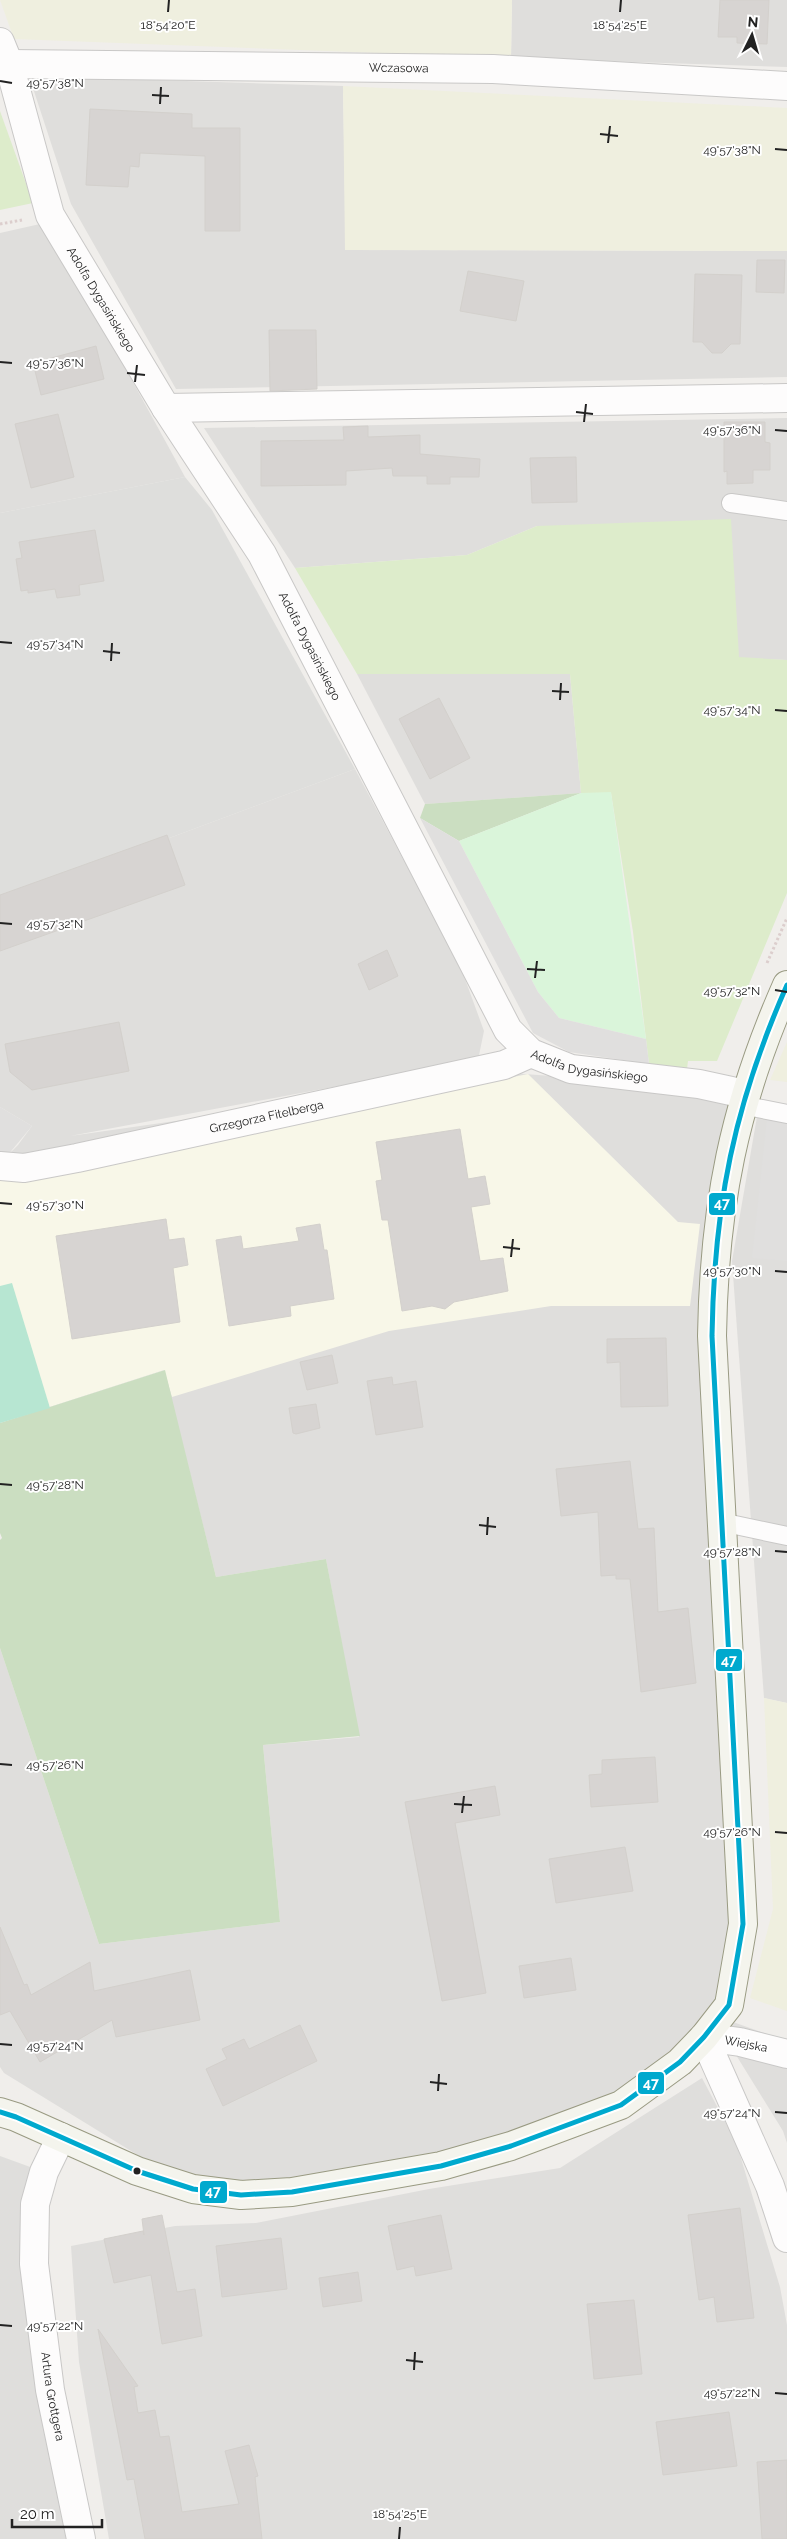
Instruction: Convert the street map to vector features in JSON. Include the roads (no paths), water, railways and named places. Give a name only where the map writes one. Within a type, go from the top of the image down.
[{"type":"main road","points":[[0,2112],[137,2171],[192,2189],[241,2194],[292,2192],[347,2184],[441,2166],[511,2146],[621,2105],[680,2062],[704,2037],[729,2006],[743,1924],[712,1336],[713,1278],[723,1185],[744,1100],[787,985]]},
{"type":"street","name":"Wczasowa","points":[[3,57],[493,69],[787,86]]},
{"type":"street","name":"Adolfa Dygasińskiego","points":[[3,57],[50,215],[166,408],[262,554],[508,1030],[531,1053],[571,1068],[699,1084],[744,1100]]},
{"type":"street","points":[[166,408],[787,398]]},
{"type":"street","name":"Grzegorza Fitelberga","points":[[0,1166],[24,1168],[87,1156],[504,1065],[531,1053]]},
{"type":"street","points":[[704,2037],[763,2169],[787,2238]]},
{"type":"street","name":"Wiejska","points":[[704,2037],[740,2042],[787,2054]]},
{"type":"street","name":"Artura Grottgera","points":[[61,2137],[44,2172],[35,2204],[34,2264],[50,2390],[80,2539]]},
{"type":"lane","points":[[731,502],[787,511]]},
{"type":"lane","points":[[744,1100],[787,1114]]},
{"type":"lane","points":[[721,1522],[787,1536]]}]
